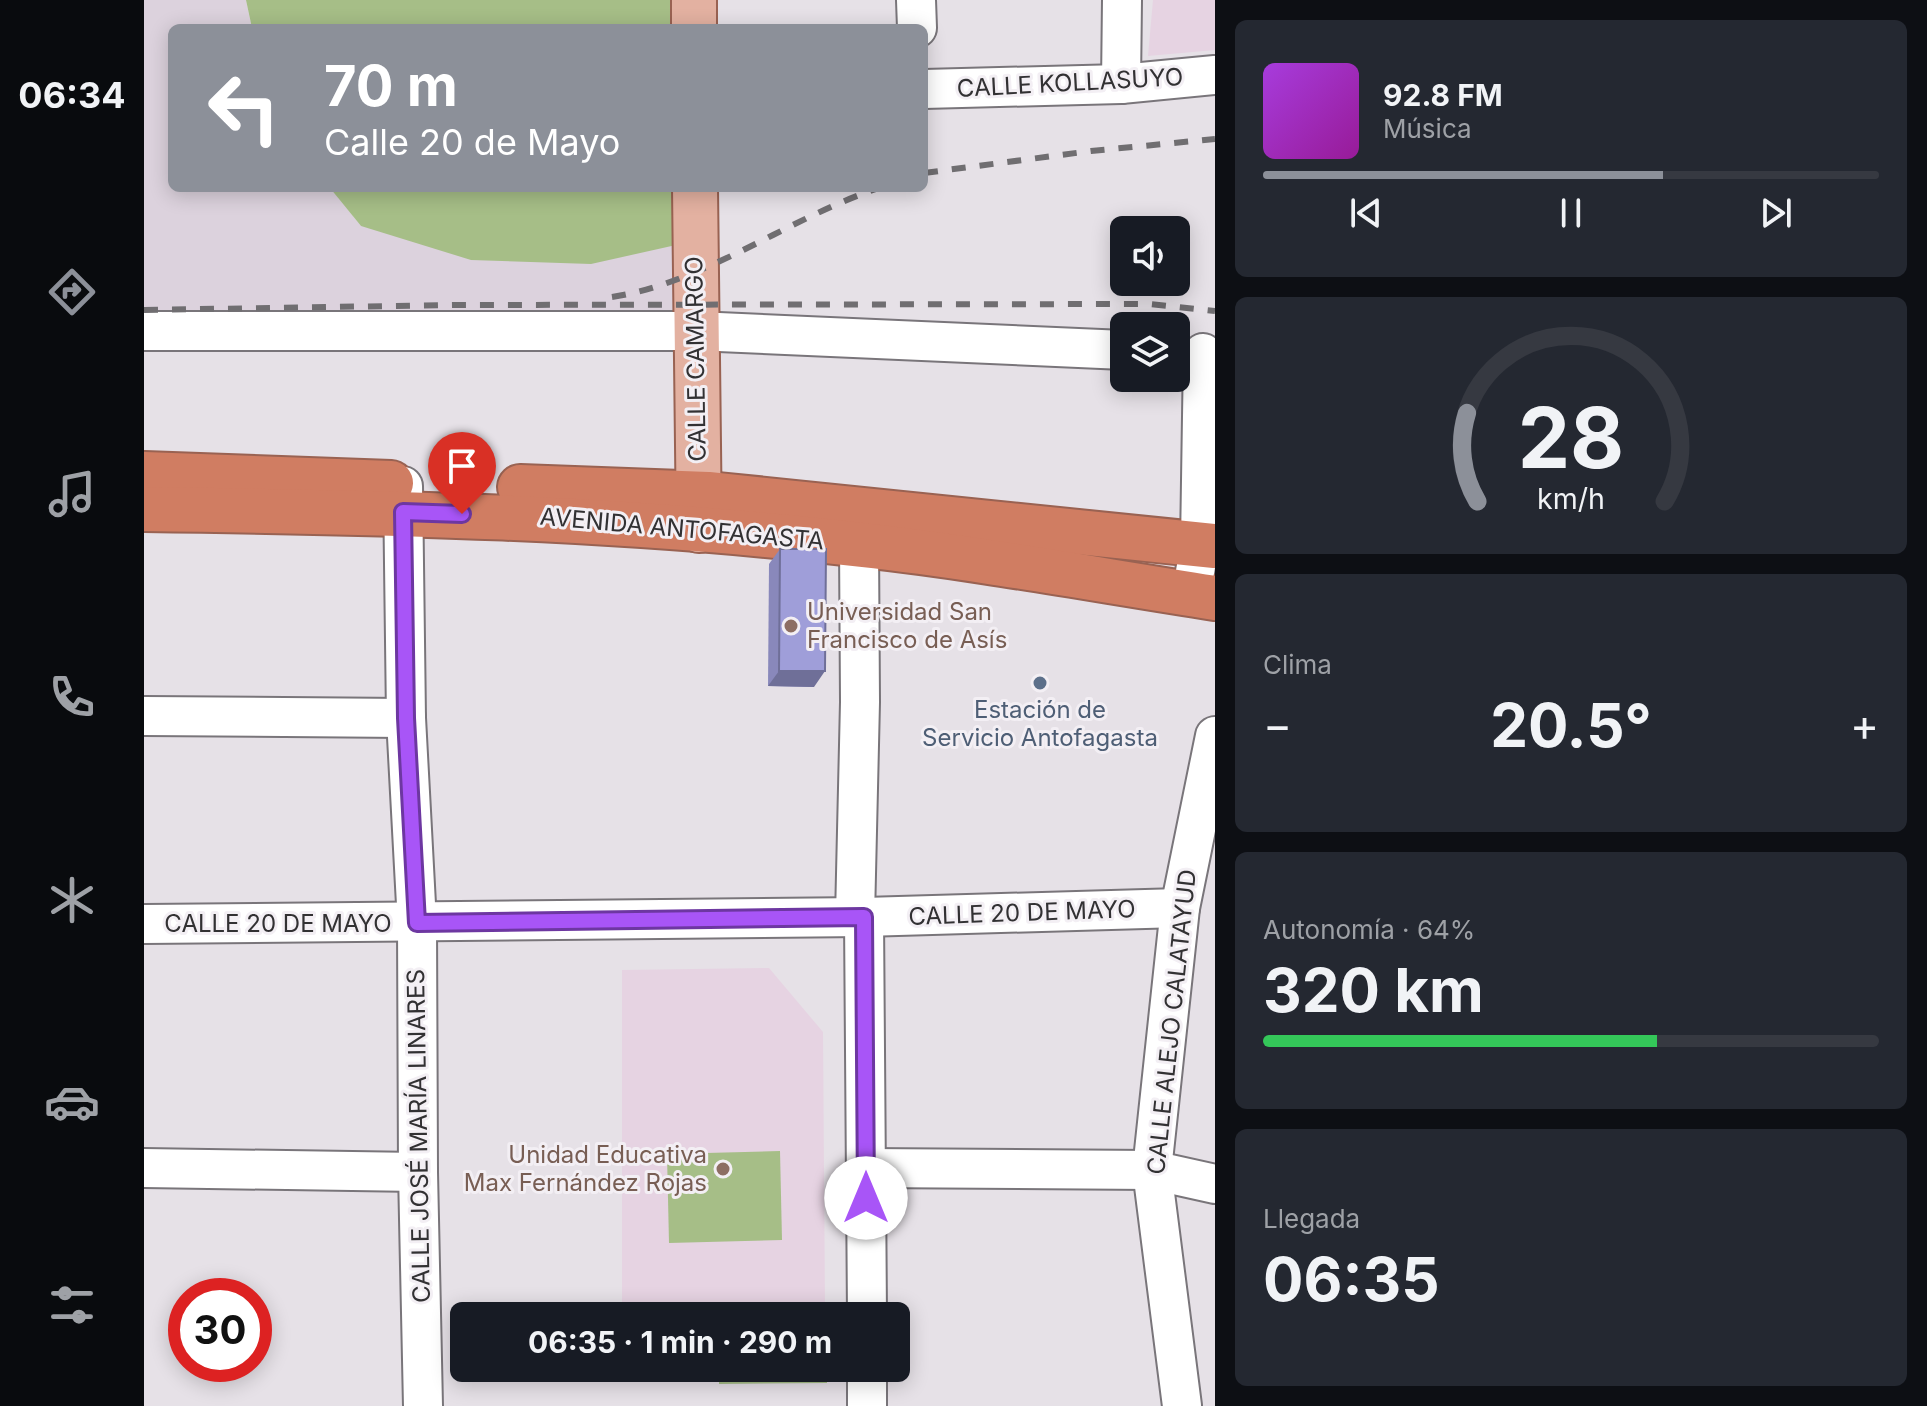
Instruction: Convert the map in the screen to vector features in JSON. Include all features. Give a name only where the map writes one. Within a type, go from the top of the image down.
[{"type":"highway","name":"AVENIDA ANTOFAGASTA","points":[[144,474],[403,498],[551,518],[699,512],[862,527],[1208,545]]},
{"type":"highway","name":"AVENIDA ANTOFAGASTA","points":[[144,509],[403,498]]},
{"type":"highway","name":"AVENIDA ANTOFAGASTA","points":[[862,527],[1203,596]]},
{"type":"main road","points":[[694,0],[694,24]]},
{"type":"main road","name":"CALLE CAMARGO","points":[[695,192],[699,512]]},
{"type":"street","points":[[916,0],[917,24]]},
{"type":"street","points":[[1121,84],[1122,0]]},
{"type":"street","name":"CALLE KOLLASUYO","points":[[928,89],[1121,84],[1215,75]]},
{"type":"street","points":[[144,331],[696,331],[1110,349]]},
{"type":"street","points":[[1198,353],[1208,545],[1203,596]]},
{"type":"street","name":"CALLE JOSÉ MARÍA LINARES","points":[[403,498],[406,718],[417,923],[423,1406]]},
{"type":"street","points":[[862,527],[860,917],[867,1302]]},
{"type":"street","points":[[144,716],[406,718]]},
{"type":"street","name":"CALLE ALEJO CALATAYUD","points":[[1182,1406],[1152,1170],[1180,908],[1215,736]]},
{"type":"street","name":"CALLE 20 DE MAYO","points":[[144,924],[860,917],[1180,908]]},
{"type":"street","points":[[144,1168],[418,1172]]},
{"type":"street","points":[[866,1168],[1152,1170],[1215,1184]]},
{"type":"street","points":[[867,1382],[867,1406]]},
{"type":"shaded area","points":[[144,0],[246,0],[251,24],[168,24],[168,192],[333,192],[361,226],[685,243],[681,338],[144,345]]},
{"type":"shaded area","points":[[1153,0],[1215,0],[1215,50],[1148,56]]},
{"type":"shaded area","name":"Unidad Educativa Max Fernández Rojas","points":[[769,968],[823,1032],[825,1302],[622,1302],[622,970]]},
{"type":"green space","points":[[246,0],[682,0],[682,24],[251,24]]},
{"type":"green space","points":[[333,192],[684,192],[685,243],[591,264],[471,260],[361,226]]},
{"type":"green space","points":[[780,1151],[782,1240],[669,1243],[667,1154]]},
{"type":"green space","points":[[719,1382],[827,1382],[827,1383]]},
{"type":"building","name":"Universidad San Francisco de Asís","points":[[780,549],[826,549],[825,671],[779,671]]},
{"type":"railway","points":[[928,172],[1091,151],[1215,139]]},
{"type":"railway","points":[[612,297],[681,278],[869,192]]},
{"type":"railway","points":[[144,310],[454,305],[1149,304],[1215,311]]},
{"type":"place","name":"Universidad San Francisco de Asís","points":[[791,626]]},
{"type":"place","name":"Estación de Servicio Antofagasta","points":[[1040,683]]},
{"type":"place","name":"Unidad Educativa Max Fernández Rojas","points":[[723,1169]]},
{"type":"route","points":[[462,514],[403,512],[406,718],[417,923],[864,917],[866,1198]]}]
